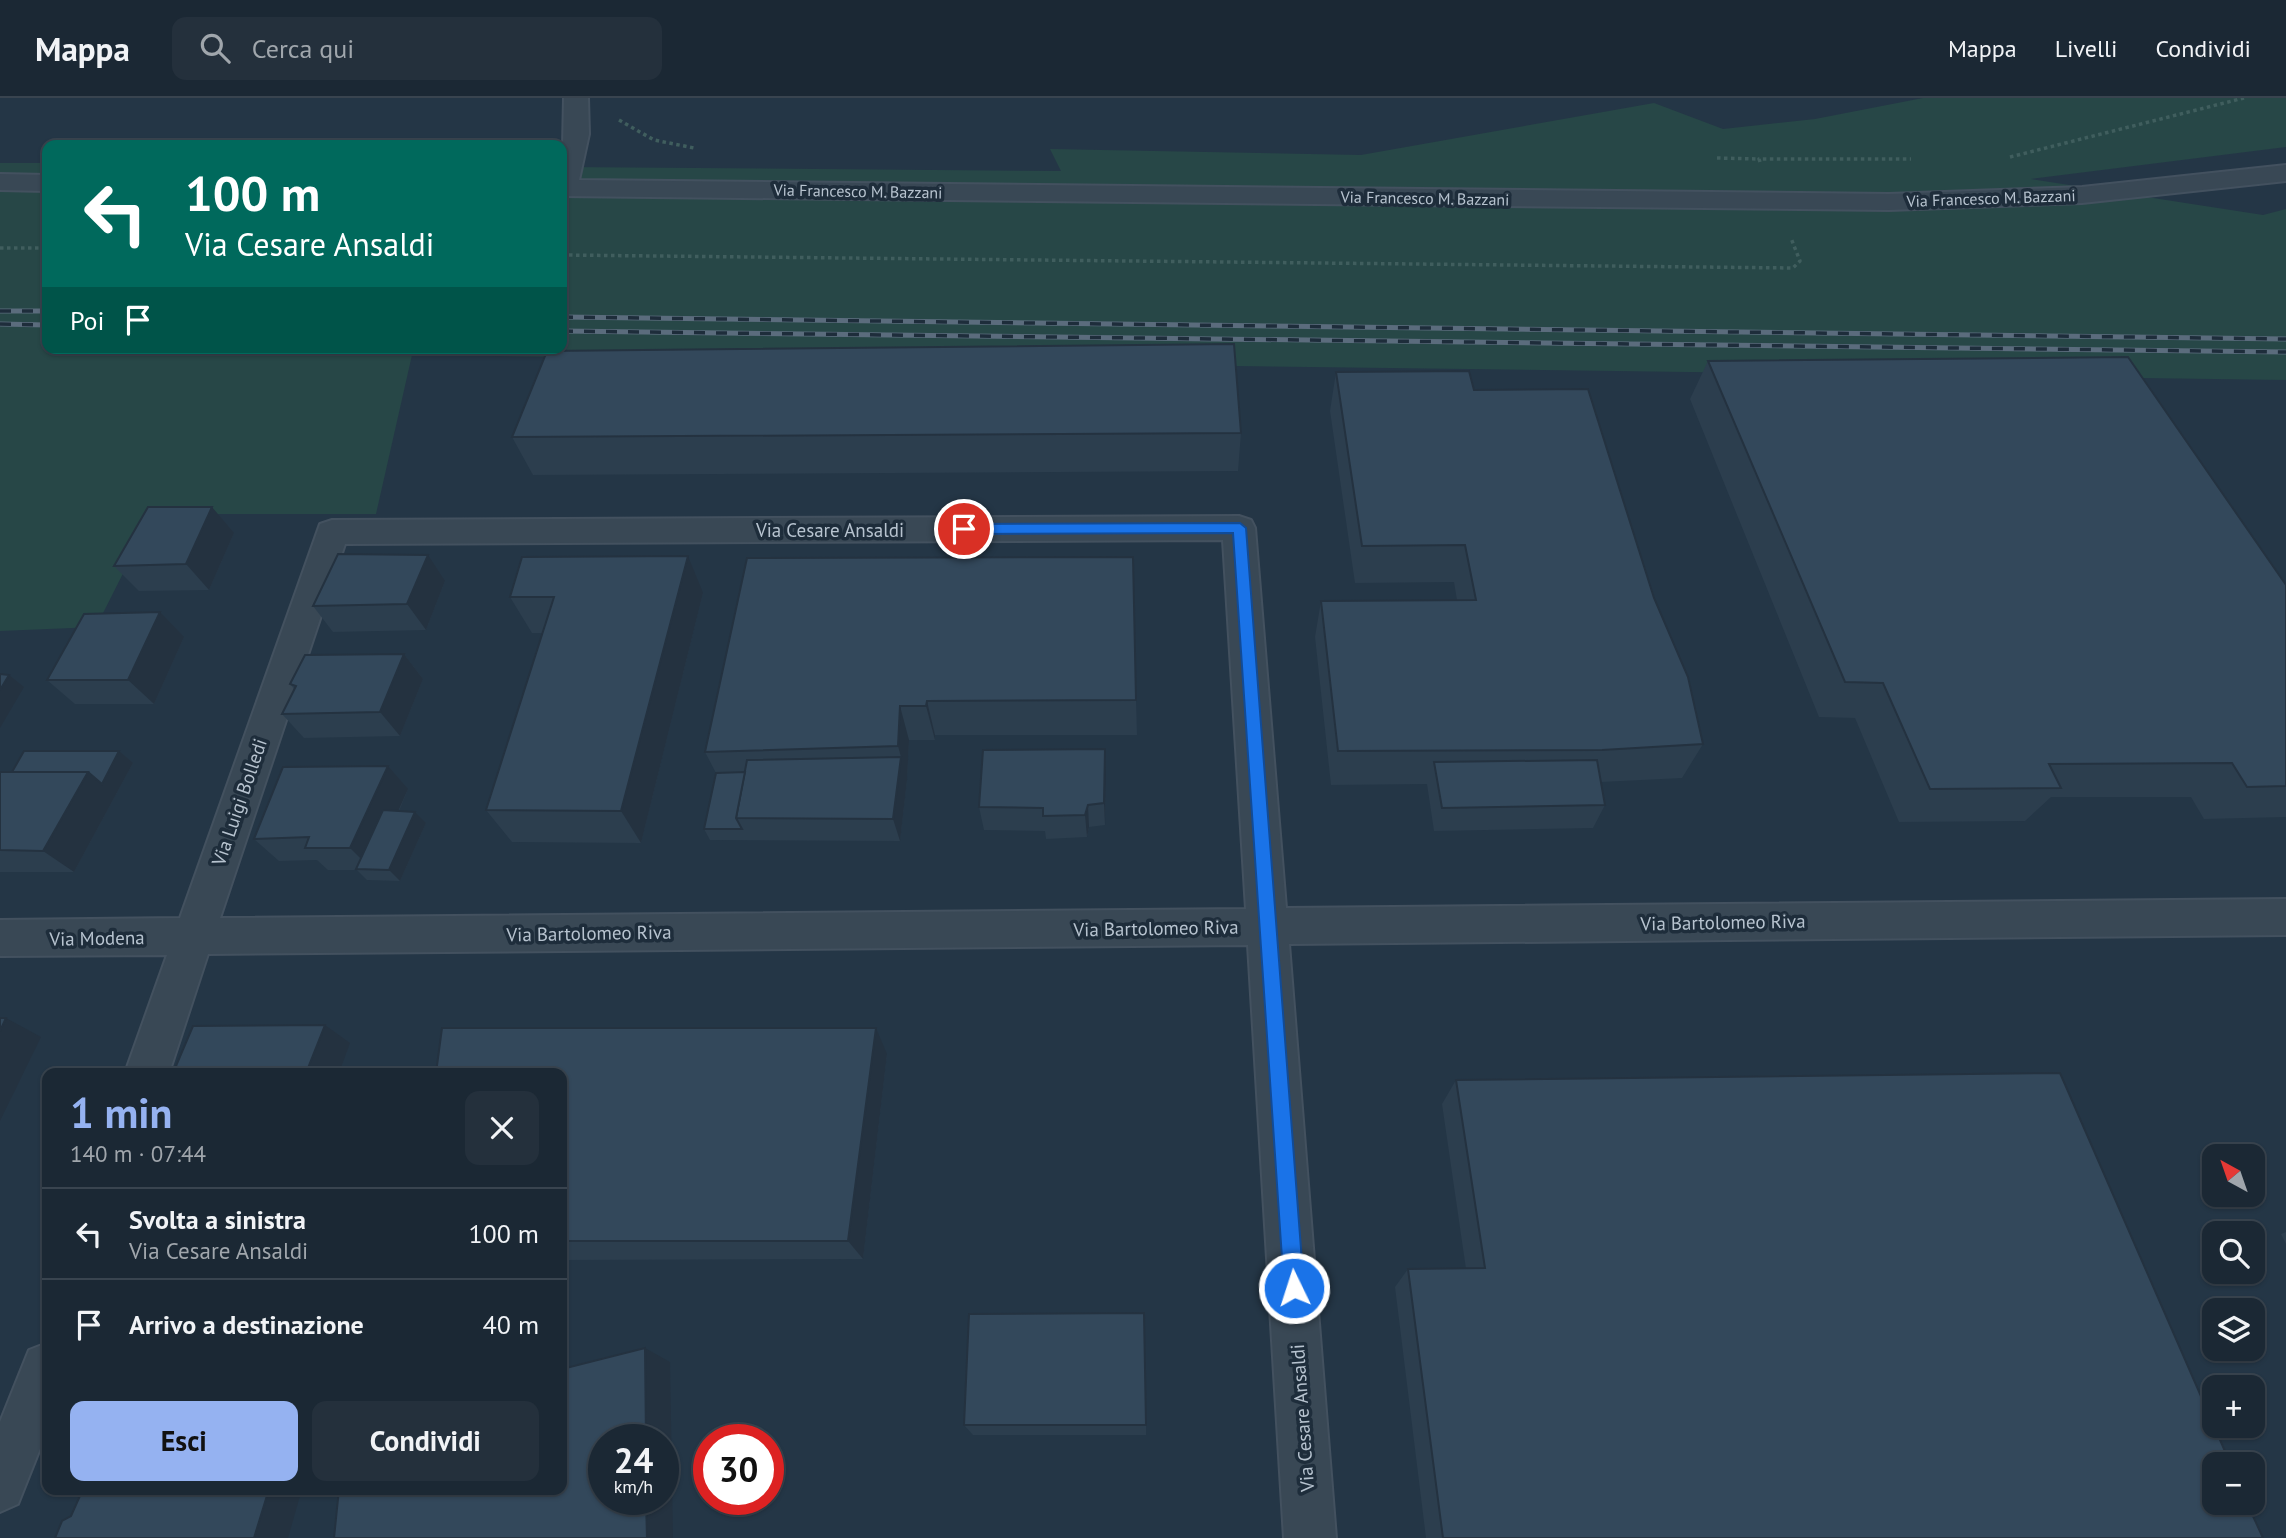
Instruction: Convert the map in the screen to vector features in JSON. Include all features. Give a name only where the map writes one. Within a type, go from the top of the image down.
[{"type":"street","points":[[567,173],[577,134],[576,98]]},
{"type":"street","name":"Via Francesco M. Bazzani","points":[[567,188],[1875,202],[2082,195],[2286,173]]},
{"type":"street","points":[[0,183],[42,183]]},
{"type":"street","name":"Via Cesare Ansaldi","points":[[331,532],[1240,528],[1270,926],[1310,1538]]},
{"type":"street","name":"Via Luigi Bolledi","points":[[149,1068],[331,532]]},
{"type":"street","name":"Via Bartolomeo Riva","points":[[193,937],[2286,917]]},
{"type":"street","name":"Via Modena","points":[[0,938],[193,937]]},
{"type":"street","points":[[0,1486],[42,1381]]},
{"type":"path","points":[[618,120],[634,132],[655,142],[699,148]]},
{"type":"path","points":[[1717,158],[1759,159]]},
{"type":"path","points":[[0,247],[42,248]]},
{"type":"green space","points":[[1923,98],[2286,98],[2286,147],[2031,179],[2263,215],[2286,209],[2286,380],[412,355],[376,514],[153,514],[96,627],[0,631],[0,163],[42,163],[42,354],[567,354],[567,167],[1061,171],[1050,149],[1361,155],[1654,103],[1723,129],[1815,119]]},
{"type":"building","points":[[1234,344],[1241,433],[512,437],[546,354],[567,354],[567,351]]},
{"type":"building","points":[[2128,357],[2286,585],[2286,786],[2247,787],[2232,763],[2049,764],[2061,788],[1930,789],[1883,683],[1845,682],[1708,361]]},
{"type":"building","points":[[1469,371],[1474,390],[1588,389],[1654,598],[1688,677],[1703,744],[1602,750],[1338,751],[1321,601],[1476,600],[1465,545],[1362,546],[1336,372]]},
{"type":"building","points":[[148,507],[212,507],[186,564],[114,566]]},
{"type":"building","points":[[338,554],[428,555],[407,604],[313,606]]},
{"type":"building","points":[[688,556],[621,811],[486,810],[554,597],[510,597],[522,557]]},
{"type":"building","points":[[1133,557],[1136,700],[927,701],[926,706],[900,706],[898,746],[705,752],[747,558]]},
{"type":"building","points":[[160,612],[128,680],[47,680],[84,614]]},
{"type":"building","points":[[404,654],[380,712],[282,714],[296,686],[290,684],[305,655]]},
{"type":"building","points":[[0,674],[9,675],[0,690]]},
{"type":"building","points":[[1105,749],[1104,803],[1088,805],[1085,815],[1043,816],[1043,808],[979,807],[983,750]]},
{"type":"building","points":[[24,751],[119,751],[102,784],[88,772],[12,772]]},
{"type":"building","points":[[901,757],[893,819],[736,818],[747,760]]},
{"type":"building","points":[[1597,760],[1605,805],[1442,808],[1434,762]]},
{"type":"building","points":[[388,766],[350,848],[305,848],[309,837],[254,839],[283,767]]},
{"type":"building","points":[[0,772],[88,772],[43,851],[0,850]]},
{"type":"building","points":[[745,772],[736,818],[742,829],[704,829],[716,773]]},
{"type":"building","points":[[383,810],[415,812],[389,870],[356,869]]},
{"type":"building","points":[[0,1018],[6,1018],[0,1031]]},
{"type":"building","points":[[325,1025],[308,1068],[175,1068],[193,1026]]},
{"type":"building","points":[[442,1028],[876,1028],[848,1241],[567,1241],[567,1068],[437,1068]]},
{"type":"building","points":[[2060,1073],[2202,1399],[2202,1438],[2219,1438],[2225,1452],[2202,1452],[2202,1515],[2252,1515],[2263,1538],[1443,1538],[1408,1269],[1485,1268],[1456,1080]]},
{"type":"building","points":[[1144,1313],[1146,1425],[964,1425],[969,1314]]},
{"type":"building","points":[[645,1348],[646,1424],[588,1424],[588,1515],[646,1515],[647,1538],[334,1538],[338,1495],[567,1495],[567,1368]]},
{"type":"building","points":[[80,1495],[267,1495],[254,1538],[55,1538],[62,1521],[71,1516]]},
{"type":"railway","points":[[0,311],[42,311]]},
{"type":"railway","points":[[567,317],[2286,339]]},
{"type":"railway","points":[[0,324],[42,325]]},
{"type":"railway","points":[[567,331],[2286,352]]},
{"type":"route","points":[[964,529],[1240,528],[1294,1288]]}]
